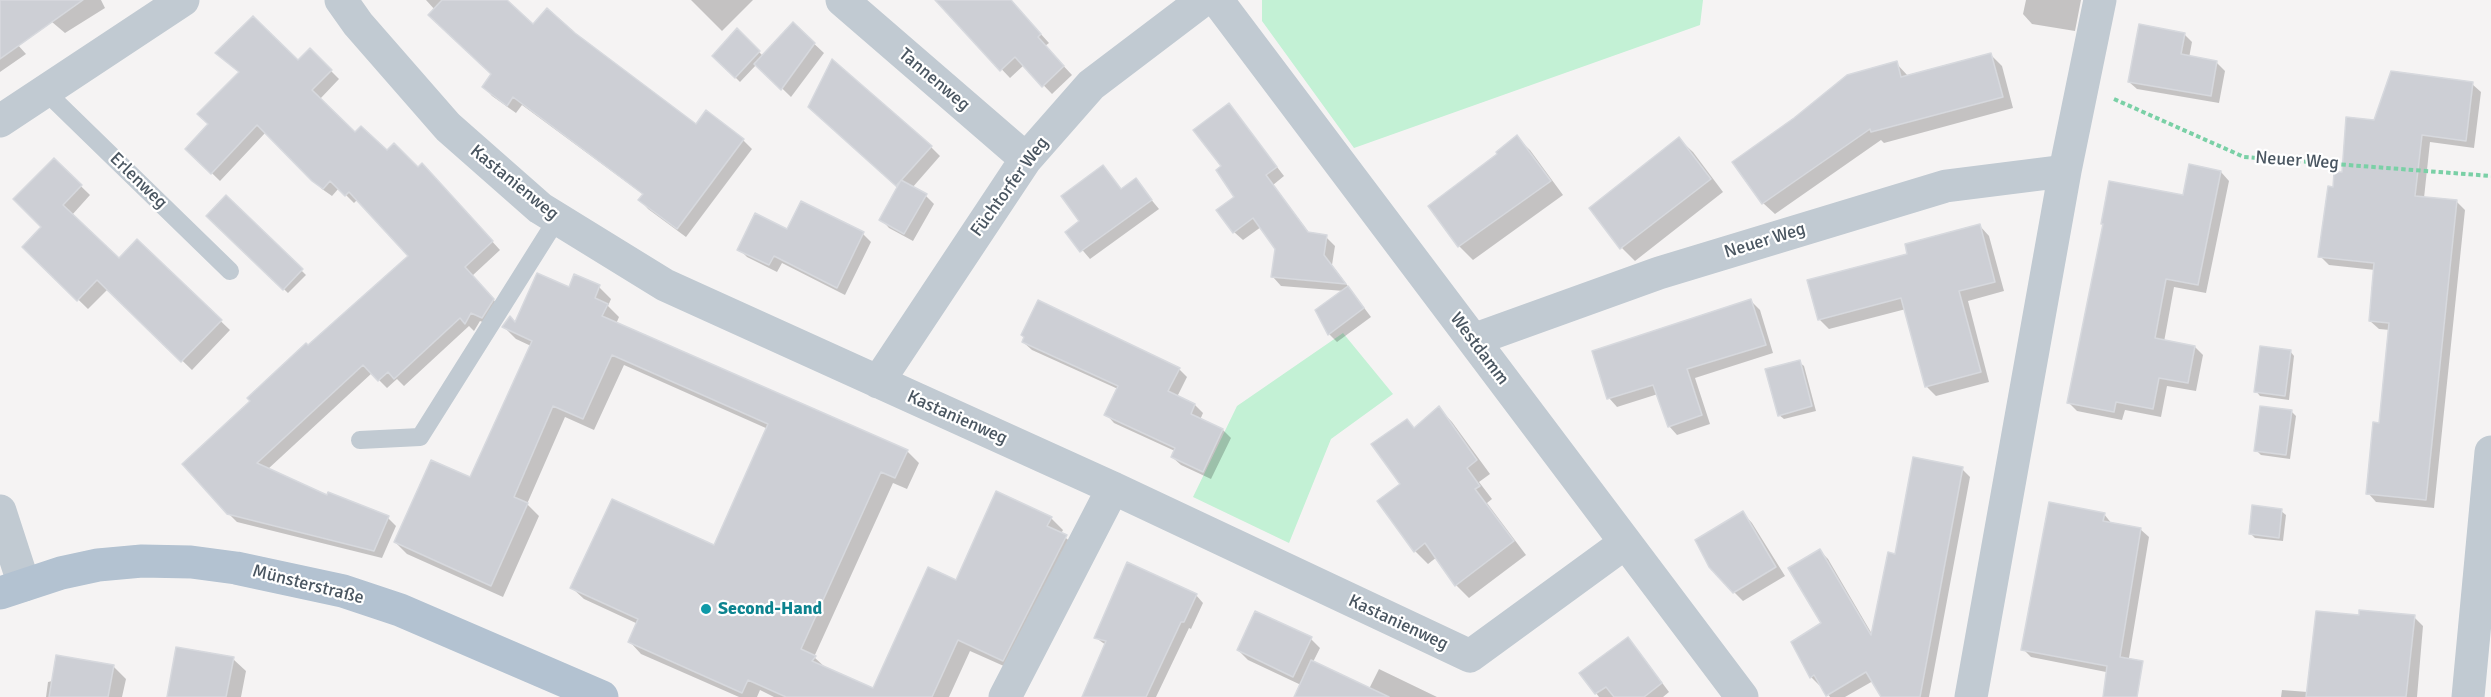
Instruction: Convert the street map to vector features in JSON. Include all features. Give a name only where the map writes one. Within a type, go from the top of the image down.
[{"type":"main road","name":"Münsterstraße","points":[[12,589],[70,571],[142,561],[190,562],[236,568],[343,591],[400,610],[602,697]]},
{"type":"street","points":[[0,121],[183,0]]},
{"type":"street","name":"Kastanienweg","points":[[340,0],[358,24],[448,127],[540,208],[665,285],[1113,488],[1470,656],[1625,543]]},
{"type":"street","name":"Tannenweg","points":[[843,0],[1026,159]]},
{"type":"street","name":"Füchtorfer Weg","points":[[878,382],[1026,159],[1091,85],[1203,0]]},
{"type":"street","name":"Westdamm","points":[[1217,0],[1742,697]]},
{"type":"street","points":[[1971,697],[2065,171],[2100,0]]},
{"type":"street","name":"Neuer Weg","points":[[1473,340],[1659,273],[1946,186],[2065,171]]},
{"type":"street","points":[[2468,697],[2487,523],[2491,452]]},
{"type":"street","points":[[1005,697],[1113,488]]},
{"type":"street","points":[[0,511],[12,589]]},
{"type":"lane","name":"Erlenweg","points":[[45,91],[230,271]]},
{"type":"lane","points":[[360,440],[420,437],[557,219]]},
{"type":"path","name":"Neuer Weg","points":[[2083,85],[2244,157],[2491,176]]},
{"type":"green space","points":[[1262,0],[1703,0],[1700,25],[1354,148],[1262,21]]},
{"type":"green space","points":[[1343,333],[1393,394],[1331,439],[1289,543],[1193,497],[1237,406]]},
{"type":"building","points":[[0,0],[83,0],[0,59]]},
{"type":"building","points":[[442,0],[507,0],[533,24],[547,8],[575,33],[696,124],[706,110],[744,139],[677,229],[638,200],[643,194],[513,97],[507,106],[482,87],[491,74],[428,15]]},
{"type":"building","points":[[935,0],[1011,0],[1041,34],[1038,37],[1064,66],[1042,87],[1015,57],[1000,71]]},
{"type":"building","points":[[253,16],[298,60],[310,48],[332,70],[312,90],[355,132],[361,126],[387,150],[394,143],[418,167],[422,163],[493,241],[465,267],[494,299],[482,318],[471,313],[465,324],[460,318],[394,379],[388,372],[378,381],[363,365],[257,463],[327,495],[328,492],[389,516],[374,551],[227,514],[182,464],[250,401],[247,398],[306,343],[308,345],[408,256],[349,192],[345,196],[330,181],[323,189],[312,181],[257,125],[211,174],[185,149],[208,124],[197,114],[239,72],[215,53]]},
{"type":"building","points":[[793,22],[815,43],[781,90],[754,64]]},
{"type":"building","points":[[2139,24],[2185,33],[2181,54],[2217,61],[2211,96],[2128,82]]},
{"type":"building","points":[[737,28],[760,51],[735,78],[712,56]]},
{"type":"building","points":[[1991,53],[2003,97],[1871,132],[1870,129],[1762,204],[1732,162],[1794,118],[1847,75],[1897,61],[1901,77]]},
{"type":"building","points":[[832,59],[932,146],[896,186],[808,107]]},
{"type":"building","points":[[2391,71],[2473,82],[2466,141],[2422,135],[2415,196],[2457,200],[2426,500],[2366,494],[2373,422],[2379,423],[2389,323],[2369,321],[2374,263],[2318,257],[2328,186],[2333,187],[2334,172],[2342,172],[2346,117],[2374,120]]},
{"type":"building","points":[[1229,103],[1277,167],[1266,175],[1308,232],[1327,235],[1324,255],[1346,284],[1271,277],[1275,249],[1253,218],[1233,233],[1216,210],[1234,197],[1216,170],[1221,166],[1193,130]]},
{"type":"building","points":[[1517,135],[1551,181],[1458,247],[1428,206],[1497,154],[1496,152]]},
{"type":"building","points":[[1679,137],[1711,179],[1620,249],[1589,208]]},
{"type":"building","points":[[54,158],[82,185],[63,205],[119,258],[137,239],[222,320],[181,362],[97,280],[77,301],[22,247],[41,227],[13,199]]},
{"type":"building","points":[[2189,164],[2221,171],[2198,285],[2166,279],[2155,338],[2195,346],[2188,383],[2159,378],[2153,409],[2116,402],[2114,412],[2067,403],[2103,224],[2101,224],[2109,181],[2183,195]]},
{"type":"building","points":[[1103,165],[1121,189],[1136,178],[1152,200],[1080,252],[1065,232],[1079,221],[1061,196]]},
{"type":"building","points":[[901,180],[927,194],[904,234],[879,220]]},
{"type":"building","points":[[226,195],[303,269],[283,290],[206,216]]},
{"type":"building","points":[[801,201],[864,232],[837,288],[774,256],[769,265],[737,250],[755,213],[787,229]]},
{"type":"building","points":[[1980,224],[1995,282],[1959,291],[1981,372],[1925,387],[1901,298],[1818,320],[1807,280],[1907,254],[1905,244]]},
{"type":"building","points":[[537,273],[569,287],[574,274],[600,285],[595,298],[608,304],[602,316],[908,450],[895,478],[881,472],[801,649],[816,656],[812,661],[873,688],[928,567],[956,580],[996,491],[1052,517],[1047,526],[1067,535],[1003,661],[958,640],[932,697],[786,697],[748,680],[742,693],[628,642],[638,619],[570,588],[612,499],[714,545],[768,424],[612,355],[583,419],[553,406],[514,497],[528,503],[491,586],[394,542],[431,460],[470,477],[532,341],[502,327],[510,316],[515,322]]},
{"type":"building","points":[[1348,286],[1364,308],[1328,335],[1315,310]]},
{"type":"building","points":[[1751,299],[1766,345],[1687,369],[1702,415],[1668,427],[1653,385],[1607,399],[1592,351]]},
{"type":"building","points":[[1038,300],[1180,368],[1168,391],[1195,404],[1191,414],[1223,429],[1203,472],[1171,457],[1175,448],[1104,415],[1118,386],[1022,342],[1024,337],[1021,335]]},
{"type":"building","points":[[2260,346],[2291,350],[2285,396],[2254,392]]},
{"type":"building","points":[[1800,360],[1812,406],[1778,416],[1765,369]]},
{"type":"building","points":[[1439,406],[1477,460],[1467,468],[1480,486],[1475,489],[1514,541],[1455,586],[1425,543],[1414,552],[1377,501],[1400,484],[1371,444],[1407,419],[1414,428]]},
{"type":"building","points":[[2260,406],[2292,410],[2286,455],[2254,451]]},
{"type":"building","points":[[1913,457],[1963,467],[1920,697],[1881,697],[1866,672],[1826,696],[1814,675],[1810,678],[1791,642],[1821,623],[1788,568],[1820,549],[1871,635],[1888,552],[1895,554]]},
{"type":"building","points":[[2049,502],[2105,513],[2103,521],[2141,528],[2120,657],[2143,661],[2137,697],[2103,697],[2107,666],[2021,650]]},
{"type":"building","points":[[2252,505],[2282,509],[2279,538],[2249,534]]},
{"type":"building","points":[[1743,511],[1776,567],[1733,593],[1709,567],[1695,540]]},
{"type":"building","points":[[1127,562],[1197,594],[1184,622],[1181,622],[1146,697],[1082,697],[1106,641],[1094,638]]},
{"type":"building","points":[[2359,610],[2415,615],[2406,697],[2306,697],[2316,611],[2359,615]]},
{"type":"building","points":[[1255,611],[1312,637],[1293,677],[1237,650]]},
{"type":"building","points":[[1628,637],[1662,683],[1644,697],[1614,697],[1606,687],[1595,694],[1579,673]]},
{"type":"building","points":[[176,647],[234,657],[226,697],[167,697]]},
{"type":"building","points":[[56,655],[114,665],[108,697],[49,697]]},
{"type":"building","points":[[1311,660],[1389,697],[1294,697]]},
{"type":"place","name":"Second-Hand","points":[[706,609]]}]
